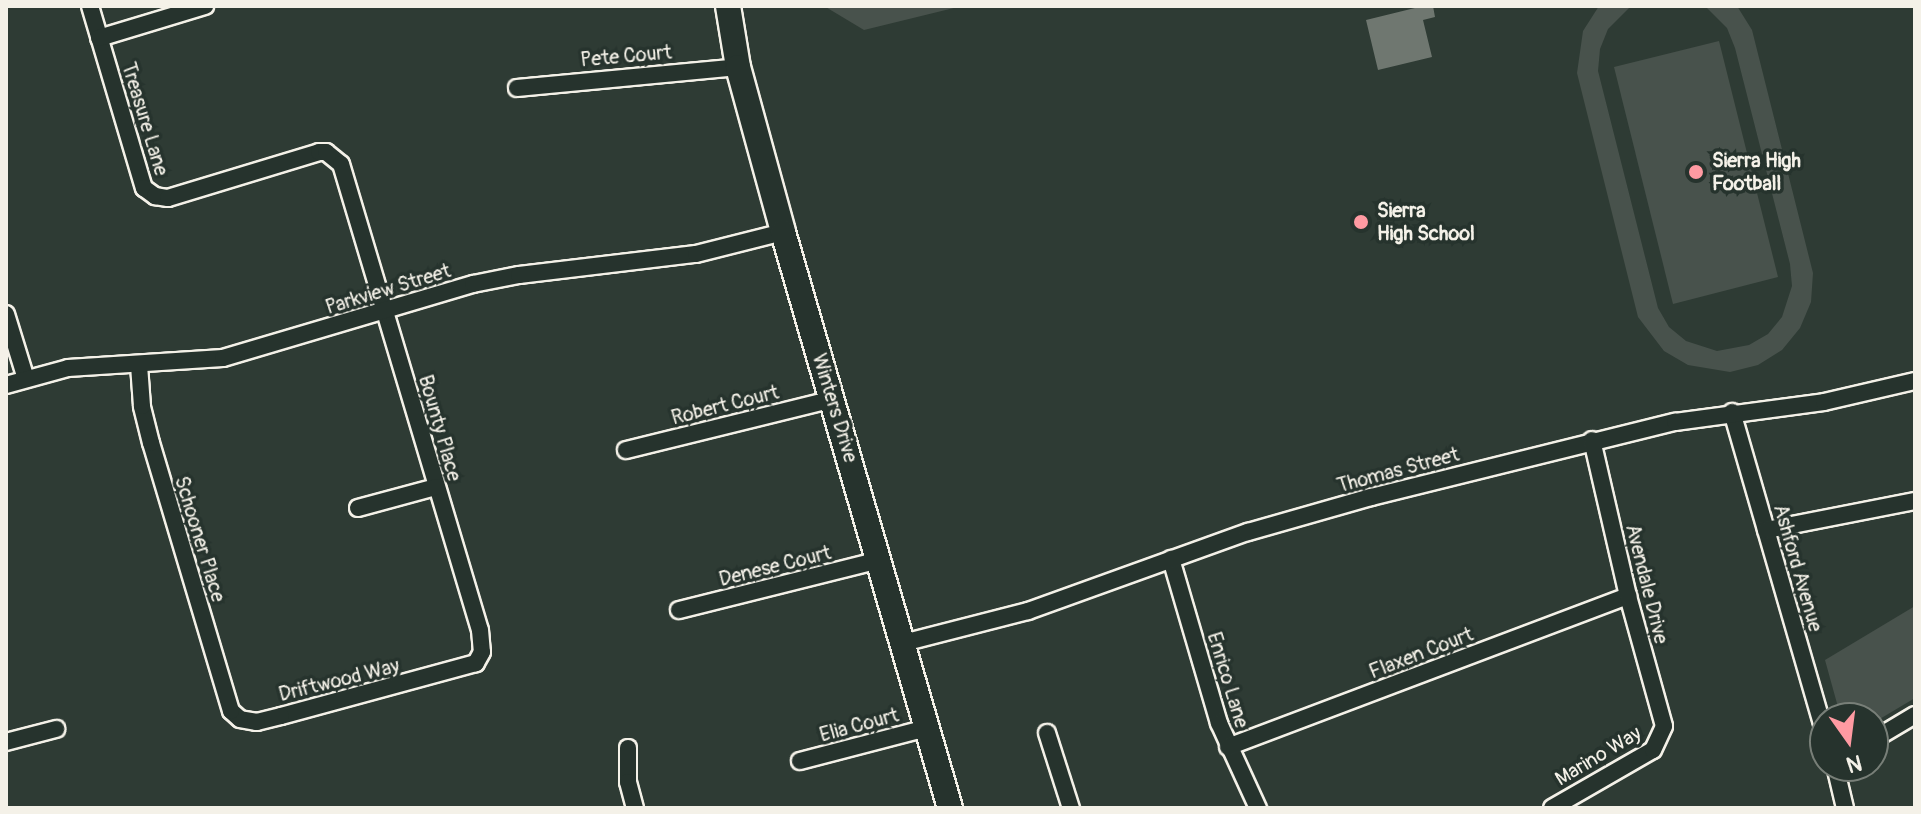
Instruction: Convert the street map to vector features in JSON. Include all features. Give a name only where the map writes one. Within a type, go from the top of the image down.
[{"type":"street","name":"Treasure Lane","points":[[90,6],[144,188],[155,196],[168,198],[319,152],[326,152],[341,164],[345,175]]},
{"type":"street","points":[[99,38],[205,6]]},
{"type":"street","name":"Winters Drive","points":[[728,6],[738,67],[783,232],[950,808]]},
{"type":"street","name":"Pete Court","points":[[517,88],[738,67]]},
{"type":"street","name":"Bounty Place","points":[[345,175],[482,644],[476,663],[449,673]]},
{"type":"street","name":"Parkview Street","points":[[6,385],[68,368],[223,358],[473,284],[519,275],[696,254],[783,232]]},
{"type":"street","points":[[6,314],[26,379]]},
{"type":"street","name":"Schooner Place","points":[[139,365],[142,406],[151,443],[231,711],[240,719]]},
{"type":"street","name":"Thomas Street","points":[[903,643],[1028,611],[1109,585],[1171,559],[1349,503],[1592,440],[1732,412],[1824,402],[1915,381]]},
{"type":"street","name":"Robert Court","points":[[626,450],[833,399]]},
{"type":"street","name":"Ashford Avenue","points":[[1732,412],[1816,702]]},
{"type":"street","name":"Avendale Drive","points":[[1592,440],[1628,596],[1664,726],[1663,736]]},
{"type":"street","points":[[358,508],[436,487]]},
{"type":"street","points":[[1766,530],[1915,501]]},
{"type":"street","name":"Enrico Lane","points":[[1171,559],[1228,747],[1258,808]]},
{"type":"street","name":"Denese Court","points":[[679,610],[880,560]]},
{"type":"street","name":"Flaxen Court","points":[[1228,747],[1628,596]]},
{"type":"street","name":"Driftwood Way","points":[[240,719],[257,722],[449,673]]},
{"type":"street","points":[[1889,730],[1915,715]]},
{"type":"street","name":"Elia Court","points":[[800,761],[927,728]]},
{"type":"street","points":[[6,742],[56,729]]},
{"type":"street","points":[[1047,733],[1071,808]]},
{"type":"street","name":"Marino Way","points":[[1552,808],[1653,750],[1663,736]]},
{"type":"street","points":[[628,748],[628,782],[635,808]]},
{"type":"street","points":[[1839,782],[1845,808]]},
{"type":"shaded area","points":[[824,6],[962,6],[864,30]]},
{"type":"shaded area","points":[[1433,6],[1435,17],[1423,20],[1432,57],[1378,70],[1366,20]]},
{"type":"shaded area","points":[[1599,6],[1631,6],[1608,29],[1600,49],[1598,71],[1658,308],[1669,327],[1686,341],[1717,351],[1749,345],[1768,334],[1782,317],[1792,286],[1790,264],[1735,48],[1727,28],[1705,6],[1737,6],[1752,30],[1813,273],[1811,302],[1800,328],[1782,350],[1758,365],[1730,372],[1688,365],[1664,351],[1638,317],[1577,73],[1583,31]]},
{"type":"shaded area","name":"Sierra High Football","points":[[1719,41],[1778,277],[1673,304],[1614,67]]},
{"type":"shaded area","points":[[1915,606],[1915,698],[1889,713],[1889,702],[1837,702],[1825,660]]},
{"type":"place","name":"Sierra High Football","points":[[1696,172]]},
{"type":"place","name":"Sierra High School","points":[[1361,222]]}]
